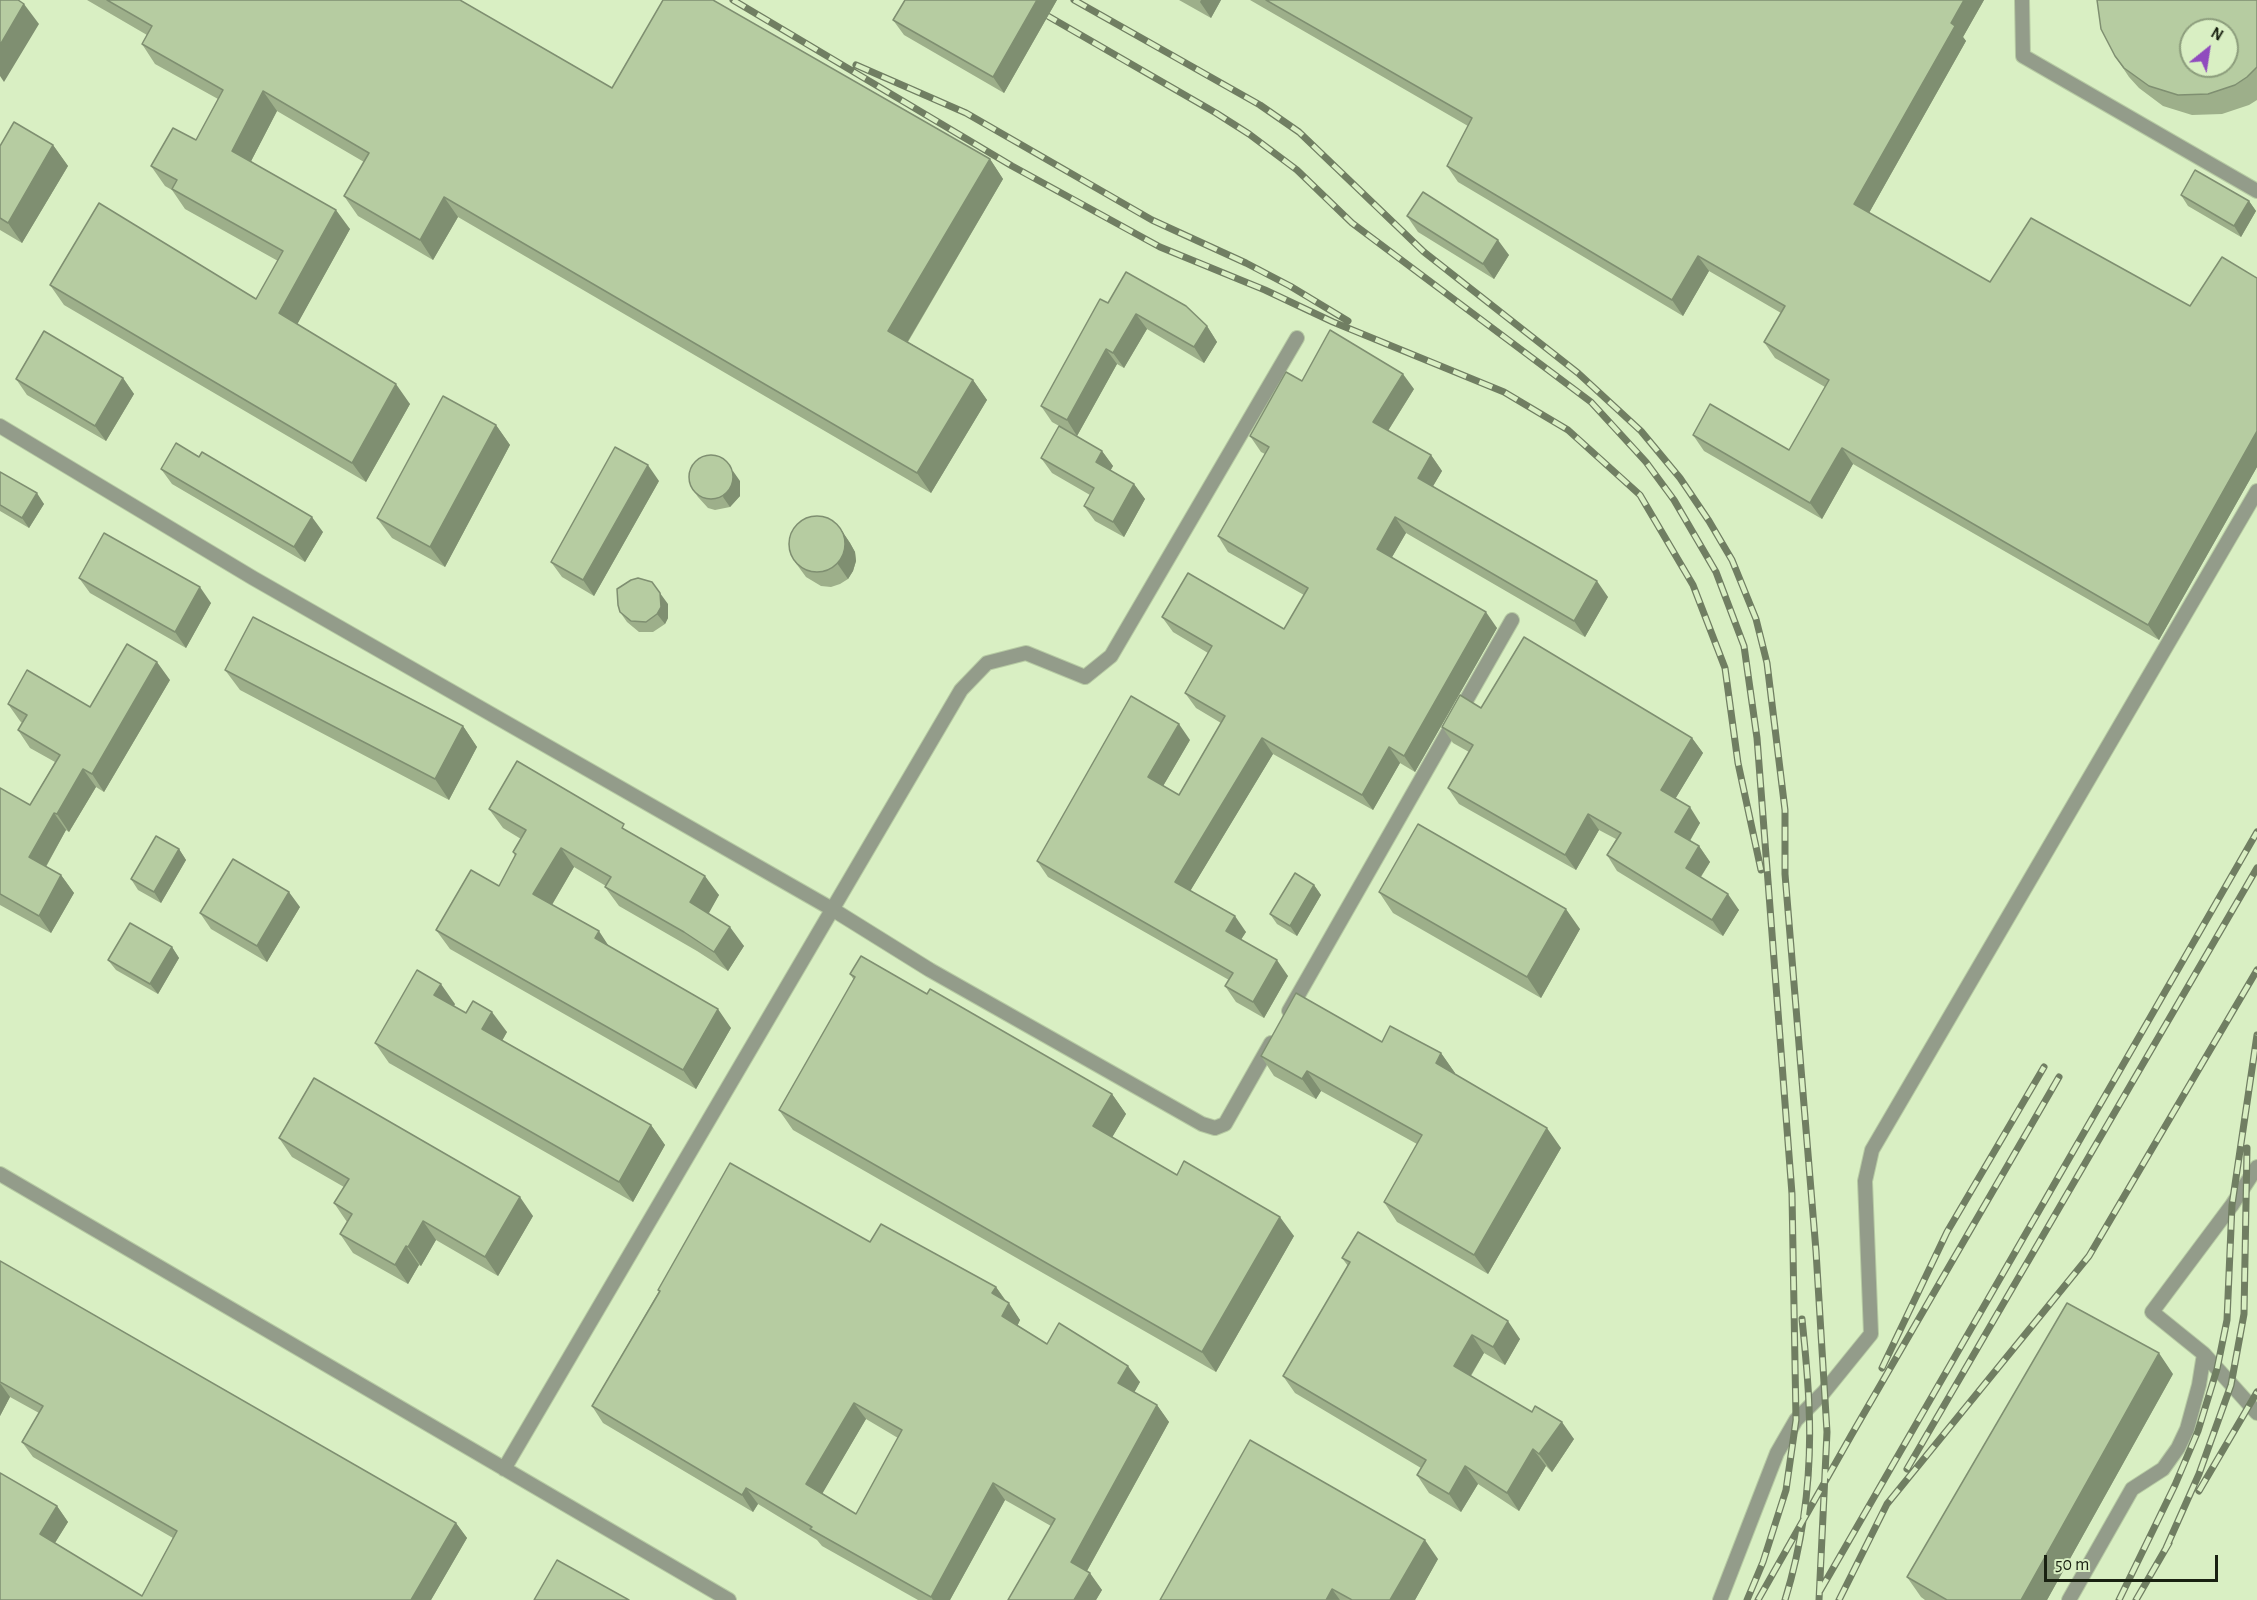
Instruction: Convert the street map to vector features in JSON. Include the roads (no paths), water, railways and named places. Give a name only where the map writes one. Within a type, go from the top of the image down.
[{"type":"lane","points":[[2022,0],[2023,56],[2257,191]]},
{"type":"lane","points":[[504,1469],[961,690],[987,663],[1026,653],[1084,677],[1111,656],[1298,338]]},
{"type":"lane","points":[[0,426],[253,578],[832,909],[930,970],[1202,1124],[1215,1128],[1225,1124],[1512,620]]},
{"type":"lane","points":[[1720,1600],[1777,1453],[1796,1419],[1824,1392],[1870,1334],[1865,1181],[1872,1150],[2257,491]]},
{"type":"lane","points":[[2257,1167],[2232,1205],[2152,1312],[2204,1354],[2257,1413]]},
{"type":"lane","points":[[0,1174],[729,1600]]},
{"type":"lane","points":[[2069,1600],[2132,1489],[2163,1469],[2178,1448],[2187,1430],[2199,1385],[2204,1354]]},
{"type":"railway","points":[[733,0],[1012,166],[1160,247],[1265,290],[1333,322],[1504,392],[1568,430],[1640,495],[1693,585],[1725,668],[1738,763],[1761,870]]},
{"type":"railway","points":[[1020,0],[1249,134],[1297,170],[1352,223],[1591,402],[1646,462],[1674,500],[1716,572],[1744,646],[1757,738],[1792,1194],[1796,1420],[1786,1490],[1763,1562],[1747,1600]]},
{"type":"railway","points":[[1074,0],[1260,105],[1299,132],[1424,252],[1578,373],[1641,431],[1680,478],[1732,560],[1756,619],[1767,663],[1785,810],[1785,874],[1816,1251],[1827,1432],[1819,1600]]},
{"type":"railway","points":[[856,65],[966,113],[1152,220],[1246,263],[1348,321]]},
{"type":"railway","points":[[1820,1591],[2257,832]]},
{"type":"railway","points":[[1907,1469],[2257,868]]},
{"type":"railway","points":[[1839,1600],[1887,1504],[2089,1256],[2257,970]]},
{"type":"railway","points":[[2119,1600],[2175,1485],[2198,1431],[2217,1369],[2227,1320],[2232,1205],[2257,1035]]},
{"type":"railway","points":[[1882,1368],[1947,1232],[2044,1067]]},
{"type":"railway","points":[[1758,1600],[2059,1077]]},
{"type":"railway","points":[[2166,1548],[2199,1474],[2231,1385],[2244,1314],[2247,1148]]},
{"type":"railway","points":[[1785,1600],[1802,1529],[1808,1480],[1810,1430],[1802,1319]]},
{"type":"railway","points":[[2199,1491],[2257,1392]]},
{"type":"railway","points":[[2136,1600],[2169,1543]]}]
